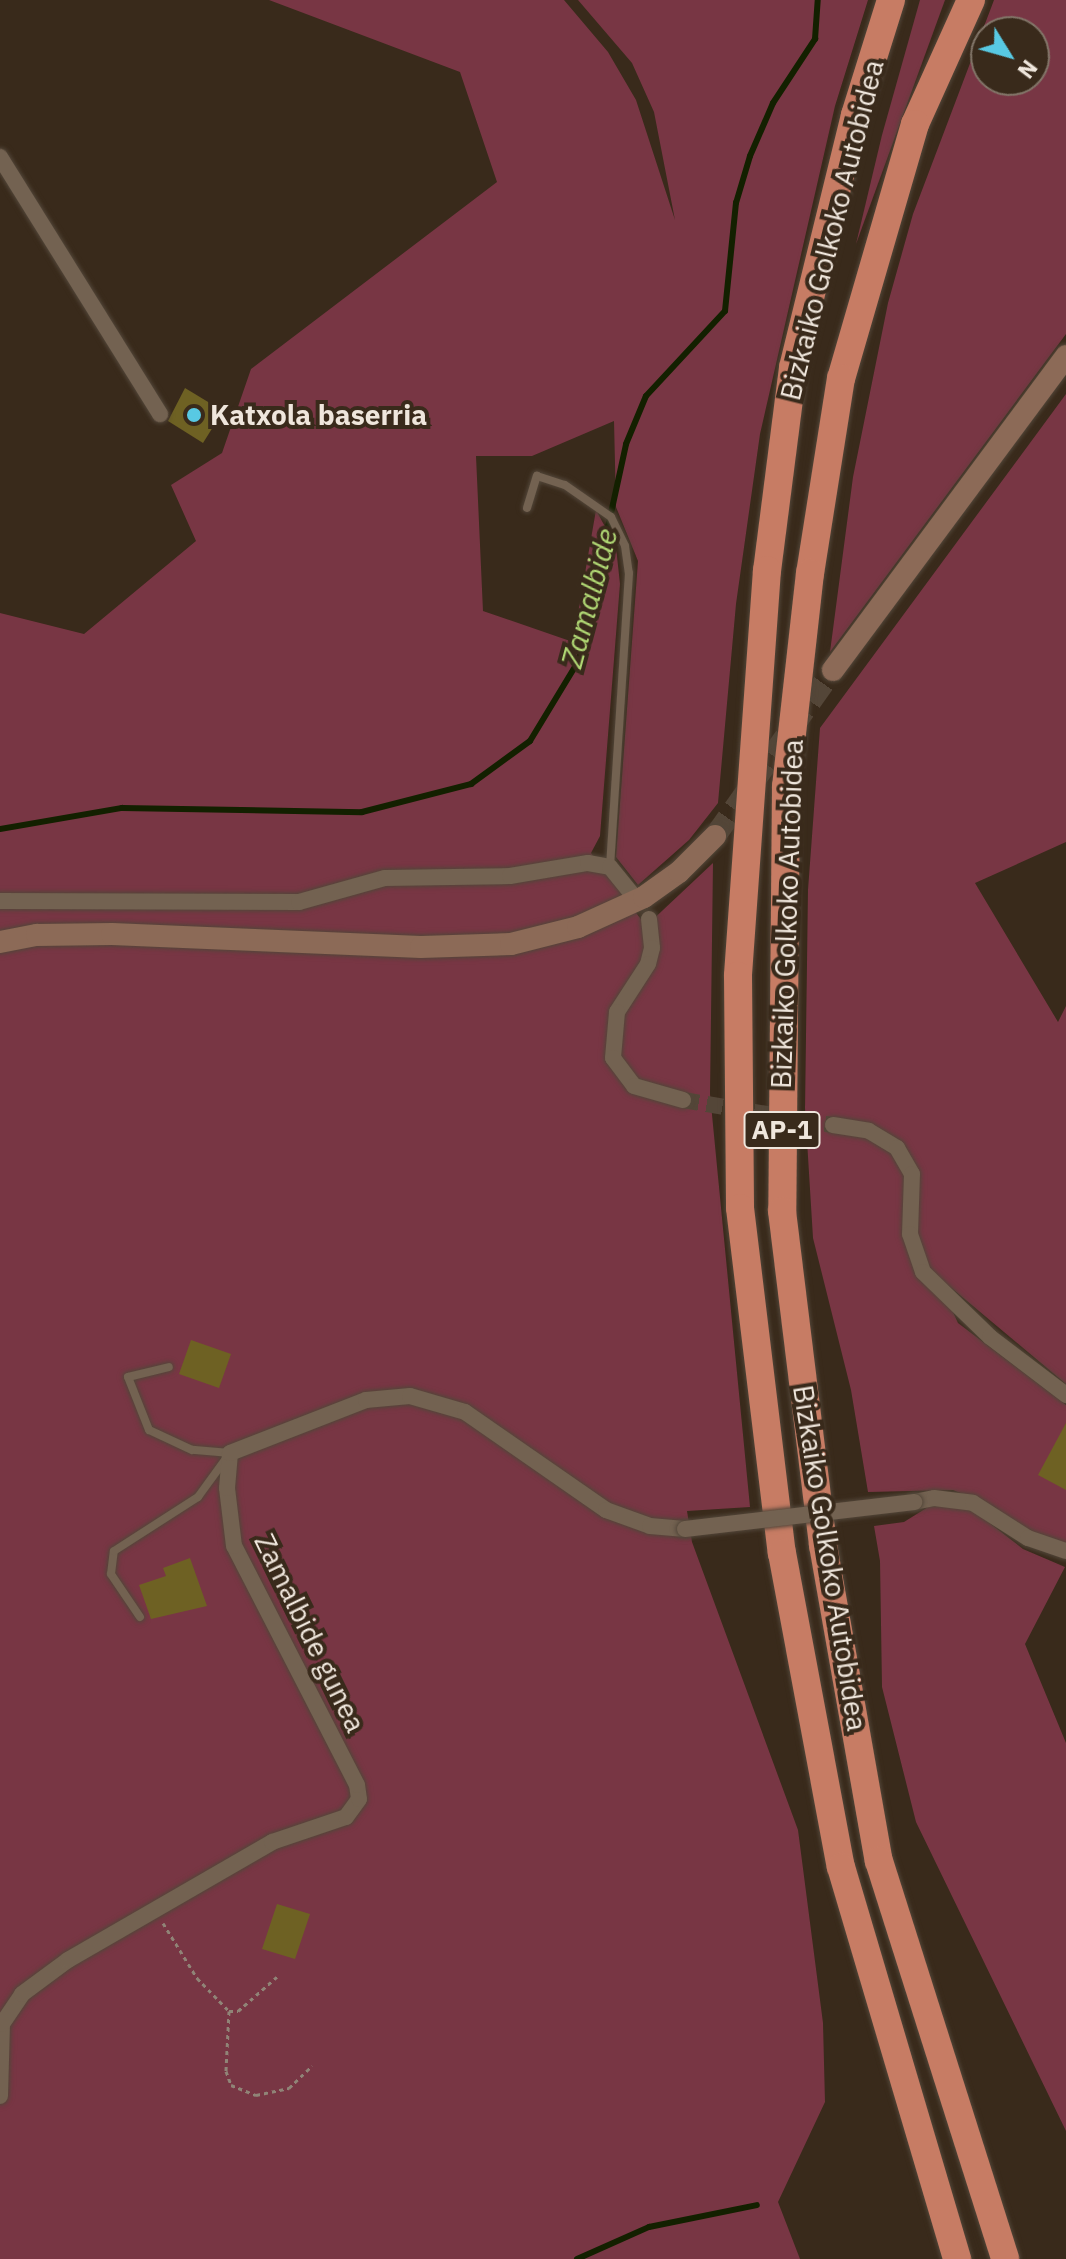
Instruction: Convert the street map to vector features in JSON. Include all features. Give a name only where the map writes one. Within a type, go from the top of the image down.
[{"type":"highway","name":"Bizkaiko Golkoko Autobidea","points":[[891,0],[855,115],[793,368],[767,570],[738,976],[740,1208],[782,1553],[841,1867],[957,2259]]},
{"type":"highway","name":"Bizkaiko Golkoko Autobidea","points":[[971,0],[915,124],[841,378],[810,573],[786,786],[782,1211],[823,1545],[879,1861],[1005,2259]]},
{"type":"main road","points":[[833,670],[1066,356]]},
{"type":"main road","points":[[0,942],[37,935],[112,934],[421,947],[511,944],[578,927],[644,897],[715,836]]},
{"type":"street","points":[[0,157],[160,414]]},
{"type":"street","points":[[0,901],[299,902],[385,878],[510,876],[588,863],[610,867],[631,893]]},
{"type":"street","points":[[649,919],[652,948],[648,964],[617,1012],[613,1058],[634,1086],[683,1100]]},
{"type":"street","points":[[833,1125],[869,1131],[897,1148],[912,1174],[910,1234],[923,1272],[990,1337],[1066,1395]]},
{"type":"street","points":[[230,1453],[355,1403],[410,1396],[465,1412],[606,1510],[650,1526],[685,1529],[934,1498],[973,1503],[1028,1538],[1066,1551]]},
{"type":"street","name":"Zamalbide gunea","points":[[0,2096],[2,2024],[22,1994],[155,1908],[272,1842],[346,1817],[359,1799],[357,1785],[234,1546],[227,1488],[230,1453]]},
{"type":"lane","points":[[527,508],[537,476],[565,485],[611,517],[625,546],[629,573],[610,867]]},
{"type":"lane","points":[[169,1367],[128,1377],[149,1430],[192,1450],[230,1453]]},
{"type":"lane","points":[[140,1617],[111,1574],[114,1551],[198,1497],[230,1453]]},
{"type":"path","points":[[155,1908],[197,1978],[229,2011],[238,2011],[279,1975]]},
{"type":"path","points":[[229,2011],[226,2071],[240,2092],[256,2095],[289,2088],[312,2066]]},
{"type":"shaded area","points":[[269,0],[564,0],[608,52],[636,100],[675,220],[654,112],[632,63],[578,0],[868,0],[835,106],[760,434],[736,604],[718,803],[689,840],[638,885],[616,857],[638,561],[616,507],[614,421],[532,456],[476,456],[483,611],[573,642],[596,510],[616,547],[620,584],[600,836],[591,853],[646,926],[713,863],[710,1094],[750,1507],[687,1511],[692,1542],[798,1830],[823,2023],[825,2102],[778,2202],[800,2259],[0,2259],[0,613],[84,634],[196,541],[171,485],[222,453],[251,369],[497,182],[460,72]]},
{"type":"shaded area","points":[[920,0],[945,0],[856,244],[882,135]]},
{"type":"shaded area","points":[[994,0],[1066,0],[1066,334],[830,652],[853,477],[888,303],[913,214],[970,63],[970,96],[1050,96],[1050,16],[988,16]]},
{"type":"shaded area","points":[[1066,394],[1066,842],[975,883],[1058,1022],[1066,1006],[1066,1384],[936,1275],[958,1323],[1066,1405],[1066,1544],[1019,1527],[996,1508],[953,1490],[868,1492],[851,1390],[813,1238],[805,1108],[808,890],[820,728]]},
{"type":"shaded area","points":[[952,1505],[974,1511],[1023,1549],[1065,1567],[1025,1644],[1066,1743],[1066,2131],[916,1822],[882,1687],[880,1561],[874,1526],[904,1522],[928,1507]]},
{"type":"building","name":"Katxola baserria","points":[[185,388],[223,411],[203,443],[168,421]]},
{"type":"building","points":[[191,1340],[231,1354],[219,1388],[179,1374]]},
{"type":"building","points":[[1066,1423],[1066,1490],[1038,1475]]},
{"type":"building","points":[[190,1558],[207,1606],[151,1619],[139,1585],[166,1576],[163,1568]]},
{"type":"building","points":[[277,1904],[310,1914],[295,1959],[262,1949]]},
{"type":"waterway","name":"Zamalbide","points":[[0,829],[122,808],[362,812],[471,784],[530,741],[579,660],[626,444],[646,396],[725,311],[736,203],[750,156],[773,103],[815,39],[818,0]]},
{"type":"waterway","points":[[577,2259],[649,2227],[757,2205]]},
{"type":"tunnel","points":[[715,836],[833,670]]},
{"type":"tunnel","points":[[683,1100],[833,1125]]},
{"type":"place","name":"Katxola baserria","points":[[194,415]]}]
